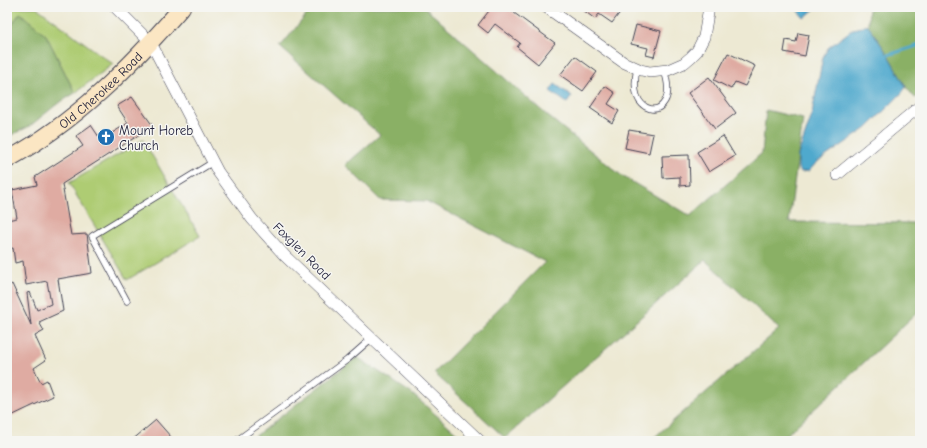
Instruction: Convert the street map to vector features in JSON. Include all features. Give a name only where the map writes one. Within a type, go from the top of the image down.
[{"type":"street","name":"Foxglen Road","points":[[115,7],[151,43],[218,172],[267,237],[285,256],[480,441]]},
{"type":"street","name":"Old Cherokee Road","points":[[7,160],[60,126],[97,96],[151,43],[182,7]]},
{"type":"street","points":[[546,7],[624,62],[650,72],[672,68],[684,62],[697,51],[704,37],[710,7]]},
{"type":"street","points":[[837,175],[920,106]]},
{"type":"lane","points":[[637,68],[635,85],[640,102],[647,108],[655,109],[661,106],[666,100],[668,90],[664,70]]},
{"type":"lane","points":[[127,301],[92,236],[103,231],[214,162]]},
{"type":"lane","points":[[236,441],[347,360],[372,338]]},
{"type":"green space","points":[[7,7],[36,7],[113,64],[75,93],[46,35],[20,13],[7,31]]},
{"type":"green space","points":[[313,7],[424,7],[549,117],[622,176],[690,216],[762,153],[766,110],[803,119],[789,222],[920,223],[920,310],[780,441],[650,441],[779,329],[705,260],[505,438],[434,373],[545,262],[426,201],[380,200],[345,165],[380,135],[280,47]]},
{"type":"green space","points":[[869,7],[920,7],[920,96],[915,98],[906,87],[888,55],[868,25]]},
{"type":"green space","points":[[20,13],[46,35],[75,93],[56,105],[30,126],[7,137],[7,31]]},
{"type":"green space","points":[[143,140],[200,236],[127,280],[69,183]]},
{"type":"green space","points":[[357,357],[411,393],[466,441],[249,441]]},
{"type":"water","points":[[800,7],[817,7],[804,18],[797,10]]},
{"type":"water","points":[[868,25],[888,55],[906,87],[901,94],[867,128],[816,163],[809,171],[801,172],[798,168],[798,155],[811,118],[823,57],[828,48],[853,29]]},
{"type":"water","points":[[555,84],[572,96],[567,103],[550,91]]},
{"type":"building","points":[[492,7],[506,7],[555,43],[538,64],[517,47],[520,43],[495,24],[488,33],[478,25]]},
{"type":"building","points":[[579,7],[624,7],[612,23],[599,14],[595,19]]},
{"type":"building","points":[[636,25],[661,31],[654,57],[646,55],[648,48],[631,44]]},
{"type":"building","points":[[798,33],[809,35],[805,56],[784,52],[786,40],[796,42]]},
{"type":"building","points":[[728,53],[755,66],[745,86],[735,82],[731,89],[714,80]]},
{"type":"building","points":[[575,56],[597,72],[583,91],[560,75]]},
{"type":"building","points":[[709,77],[736,113],[715,129],[688,93]]},
{"type":"building","points":[[605,86],[615,93],[608,104],[619,111],[612,123],[590,108]]},
{"type":"building","points":[[132,97],[153,126],[62,184],[71,235],[87,234],[92,273],[58,279],[63,311],[39,322],[44,331],[35,336],[46,360],[34,368],[41,383],[47,380],[53,396],[7,418],[7,287],[12,284],[31,325],[27,293],[30,292],[37,310],[51,304],[47,281],[26,285],[23,261],[15,263],[13,248],[7,249],[7,220],[17,218],[12,190],[37,185],[35,177],[83,146],[76,136],[91,125],[101,140],[128,123],[117,106]]},
{"type":"building","points":[[629,130],[653,134],[649,153],[625,148]]},
{"type":"building","points":[[723,136],[735,156],[709,172],[697,152]]},
{"type":"building","points":[[689,155],[690,185],[680,186],[680,177],[663,178],[662,156]]},
{"type":"building","points":[[156,420],[171,437],[166,441],[131,441]]},
{"type":"waterway","points":[[888,55],[920,45]]},
{"type":"place","name":"Mount Horeb Church","points":[[106,137]]}]
